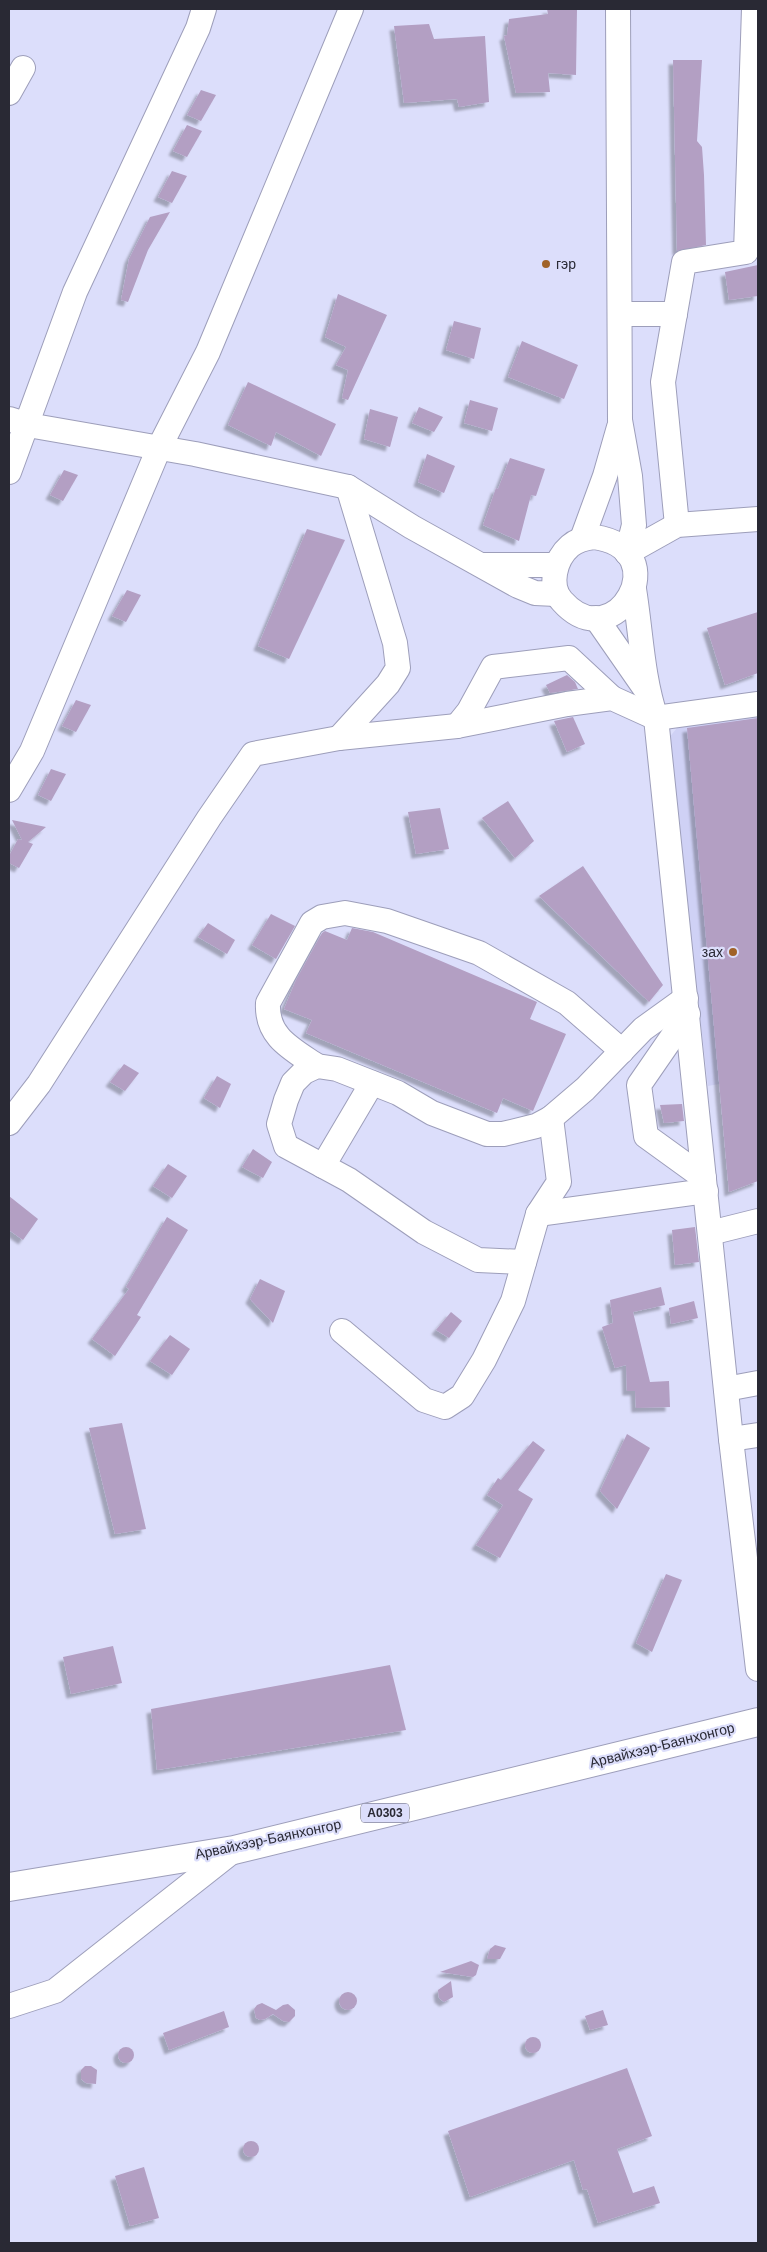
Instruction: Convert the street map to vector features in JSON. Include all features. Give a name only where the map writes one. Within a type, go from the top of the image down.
[{"type":"highway","name":"Арвайхээр-Баянхонгор","points":[[9,1887],[234,1850],[758,1722]]},
{"type":"street","points":[[9,472],[18,422],[75,292],[198,28],[204,9]]},
{"type":"street","points":[[9,790],[32,751],[159,448],[208,352],[351,9]]},
{"type":"street","points":[[618,9],[620,420],[630,476],[634,525],[628,553]]},
{"type":"street","points":[[677,525],[663,382],[684,262],[746,252],[754,9]]},
{"type":"street","points":[[9,93],[23,68]]},
{"type":"street","points":[[620,314],[674,314]]},
{"type":"street","points":[[582,539],[605,476],[620,420]]},
{"type":"street","points":[[18,422],[159,448],[348,488],[412,527],[518,586],[535,593],[556,594]]},
{"type":"street","points":[[339,738],[388,684],[398,668],[395,643],[348,488]]},
{"type":"street","points":[[628,553],[677,525],[758,519]]},
{"type":"street","points":[[594,537],[607,539],[618,544],[628,553],[634,564],[636,577],[634,589],[628,601],[619,610],[608,616],[596,618],[583,616],[572,610],[556,594],[554,578],[556,565],[562,554],[571,545],[582,539],[594,537]]},
{"type":"street","points":[[482,565],[556,565]]},
{"type":"street","points":[[634,589],[642,633],[647,691],[656,718],[731,1439],[758,1669]]},
{"type":"street","points":[[596,618],[647,691]]},
{"type":"street","points":[[457,726],[470,711],[492,667],[569,658],[612,698],[656,718],[758,704]]},
{"type":"street","points":[[9,1123],[39,1084],[209,818],[253,754],[339,738],[457,726],[567,704],[612,698]]},
{"type":"street","points":[[622,1051],[567,1003],[479,953],[388,921],[345,913],[322,917],[312,923],[268,1004],[267,1016],[275,1035],[317,1066],[337,1069],[372,1083],[398,1094],[432,1113],[487,1134],[503,1134],[536,1126],[551,1118],[585,1089],[622,1051],[643,1029],[687,1006]]},
{"type":"street","points":[[687,1006],[639,1085],[646,1136],[705,1184]]},
{"type":"street","points":[[317,1066],[304,1072],[293,1083],[279,1124],[286,1146],[349,1180],[424,1232],[478,1260],[524,1262]]},
{"type":"street","points":[[323,1166],[372,1083]]},
{"type":"street","points":[[342,1331],[424,1400],[445,1407],[462,1396],[484,1360],[512,1300],[538,1214],[559,1182],[551,1118]]},
{"type":"street","points":[[538,1214],[705,1184]]},
{"type":"street","points":[[710,1233],[758,1221]]},
{"type":"street","points":[[726,1389],[758,1383]]},
{"type":"street","points":[[731,1439],[758,1434]]},
{"type":"street","points":[[9,2006],[54,1992],[234,1850]]},
{"type":"shaded area","name":"зах","points":[[758,711],[758,1077],[708,1086],[668,739],[682,722]]},
{"type":"building","points":[[547,9],[577,9],[576,75],[548,73],[550,92],[516,93],[504,36],[507,35],[509,19],[548,14]]},
{"type":"building","points":[[429,24],[434,39],[485,36],[489,102],[459,107],[457,99],[404,103],[394,26]]},
{"type":"building","points":[[673,60],[702,60],[697,141],[702,147],[706,245],[677,251]]},
{"type":"building","points":[[201,90],[216,95],[201,121],[187,115]]},
{"type":"building","points":[[187,125],[202,131],[187,157],[173,151]]},
{"type":"building","points":[[172,171],[187,176],[172,203],[158,197]]},
{"type":"building","points":[[170,212],[148,250],[128,302],[121,300],[129,259],[150,217]]},
{"type":"building","points":[[758,265],[758,296],[729,300],[725,272]]},
{"type":"building","points":[[338,294],[387,315],[348,400],[342,398],[348,370],[336,365],[346,347],[325,337]]},
{"type":"building","points":[[454,321],[481,328],[474,359],[446,350]]},
{"type":"building","points":[[522,341],[578,365],[564,399],[508,377]]},
{"type":"building","points":[[248,382],[336,424],[321,456],[276,432],[271,446],[228,425]]},
{"type":"building","points":[[470,400],[498,408],[492,431],[464,423]]},
{"type":"building","points":[[419,407],[443,417],[434,432],[412,423]]},
{"type":"building","points":[[370,409],[398,417],[390,447],[364,439]]},
{"type":"building","points":[[427,454],[455,466],[444,493],[418,482]]},
{"type":"building","points":[[510,458],[545,469],[536,496],[531,495],[519,541],[483,525],[496,488],[498,489]]},
{"type":"building","points":[[64,470],[78,475],[63,501],[50,495]]},
{"type":"building","points":[[307,529],[345,540],[289,659],[258,646]]},
{"type":"building","points":[[127,590],[141,595],[126,622],[112,616]]},
{"type":"building","points":[[758,612],[758,673],[725,685],[707,628]]},
{"type":"building","points":[[567,675],[575,682],[578,689],[550,693],[546,685]]},
{"type":"building","points":[[76,700],[91,705],[76,732],[62,726]]},
{"type":"building","points":[[573,717],[585,744],[567,752],[554,721]]},
{"type":"building","name":"зах","points":[[758,718],[758,1181],[729,1192],[687,728]]},
{"type":"building","points":[[51,769],[66,774],[51,801],[38,795]]},
{"type":"building","points":[[508,801],[534,841],[515,858],[482,818]]},
{"type":"building","points":[[440,808],[449,849],[416,854],[408,812]]},
{"type":"building","points":[[12,820],[46,827],[28,842],[33,844],[19,868],[9,863],[9,856],[18,839],[22,840]]},
{"type":"building","points":[[583,866],[663,985],[649,1002],[539,896]]},
{"type":"building","points":[[271,914],[295,926],[276,959],[252,945]]},
{"type":"building","points":[[208,923],[235,940],[227,954],[198,937]]},
{"type":"building","points":[[352,928],[373,932],[537,1002],[530,1019],[566,1034],[533,1111],[503,1098],[497,1113],[306,1033],[312,1020],[284,1009],[296,980],[322,933],[325,931],[347,940]]},
{"type":"building","points":[[124,1064],[139,1073],[125,1091],[110,1082]]},
{"type":"building","points":[[217,1076],[231,1084],[220,1108],[204,1098]]},
{"type":"building","points":[[682,1104],[684,1121],[664,1123],[660,1105]]},
{"type":"building","points":[[253,1149],[272,1162],[263,1178],[242,1167]]},
{"type":"building","points":[[168,1164],[187,1176],[172,1198],[153,1186]]},
{"type":"building","points":[[9,1196],[38,1219],[23,1240],[9,1230]]},
{"type":"building","points":[[167,1217],[188,1230],[137,1315],[141,1317],[115,1356],[92,1339],[129,1289],[126,1287]]},
{"type":"building","points":[[695,1227],[699,1262],[675,1265],[672,1230]]},
{"type":"building","points":[[260,1279],[285,1291],[273,1323],[250,1299]]},
{"type":"building","points":[[661,1287],[665,1305],[633,1312],[650,1382],[669,1381],[670,1407],[636,1408],[635,1391],[627,1391],[626,1365],[615,1368],[602,1327],[613,1323],[610,1300]]},
{"type":"building","points":[[694,1301],[698,1318],[671,1324],[669,1308]]},
{"type":"building","points":[[451,1312],[462,1321],[449,1338],[436,1330]]},
{"type":"building","points":[[170,1335],[190,1349],[172,1375],[150,1361]]},
{"type":"building","points":[[122,1423],[146,1529],[115,1534],[89,1428]]},
{"type":"building","points":[[627,1434],[650,1448],[617,1509],[600,1491]]},
{"type":"building","points":[[533,1441],[545,1450],[518,1490],[533,1499],[500,1558],[476,1545],[503,1505],[487,1495],[498,1478],[501,1480]]},
{"type":"building","points":[[666,1574],[682,1580],[652,1652],[636,1643]]},
{"type":"building","points":[[113,1646],[122,1683],[71,1694],[63,1657]]},
{"type":"building","points":[[390,1665],[406,1730],[157,1770],[151,1709]]},
{"type":"building","points":[[495,1945],[506,1948],[500,1959],[487,1959],[490,1949]]},
{"type":"building","points":[[471,1961],[479,1965],[476,1975],[473,1977],[440,1972]]},
{"type":"building","points":[[451,1981],[453,1997],[444,2002],[439,1998],[438,1990]]},
{"type":"building","points":[[348,1992],[354,1995],[357,2001],[354,2007],[348,2010],[342,2007],[339,2001],[342,1995]]},
{"type":"building","points":[[262,2003],[276,2010],[288,2004],[295,2010],[295,2016],[289,2022],[283,2021],[273,2014],[260,2020],[256,2018],[254,2009]]},
{"type":"building","points":[[603,2010],[608,2025],[590,2030],[585,2016]]},
{"type":"building","points":[[224,2011],[229,2027],[169,2050],[163,2033]]},
{"type":"building","points":[[533,2037],[539,2039],[541,2045],[539,2051],[533,2053],[527,2051],[525,2045],[527,2039]]},
{"type":"building","points":[[126,2047],[132,2049],[134,2055],[132,2061],[126,2063],[120,2061],[118,2055],[120,2049]]},
{"type":"building","points":[[85,2066],[91,2066],[97,2070],[96,2084],[86,2083],[81,2079],[81,2070]]},
{"type":"building","points":[[627,2068],[652,2136],[617,2149],[633,2193],[654,2186],[660,2203],[598,2223],[587,2189],[583,2190],[574,2160],[470,2197],[448,2131]]},
{"type":"building","points":[[251,2141],[257,2143],[259,2149],[257,2155],[251,2157],[245,2155],[243,2149],[245,2143]]},
{"type":"building","points":[[144,2167],[159,2218],[130,2226],[115,2176]]},
{"type":"place","name":"гэр","points":[[546,264]]},
{"type":"place","name":"зах","points":[[733,952]]}]
